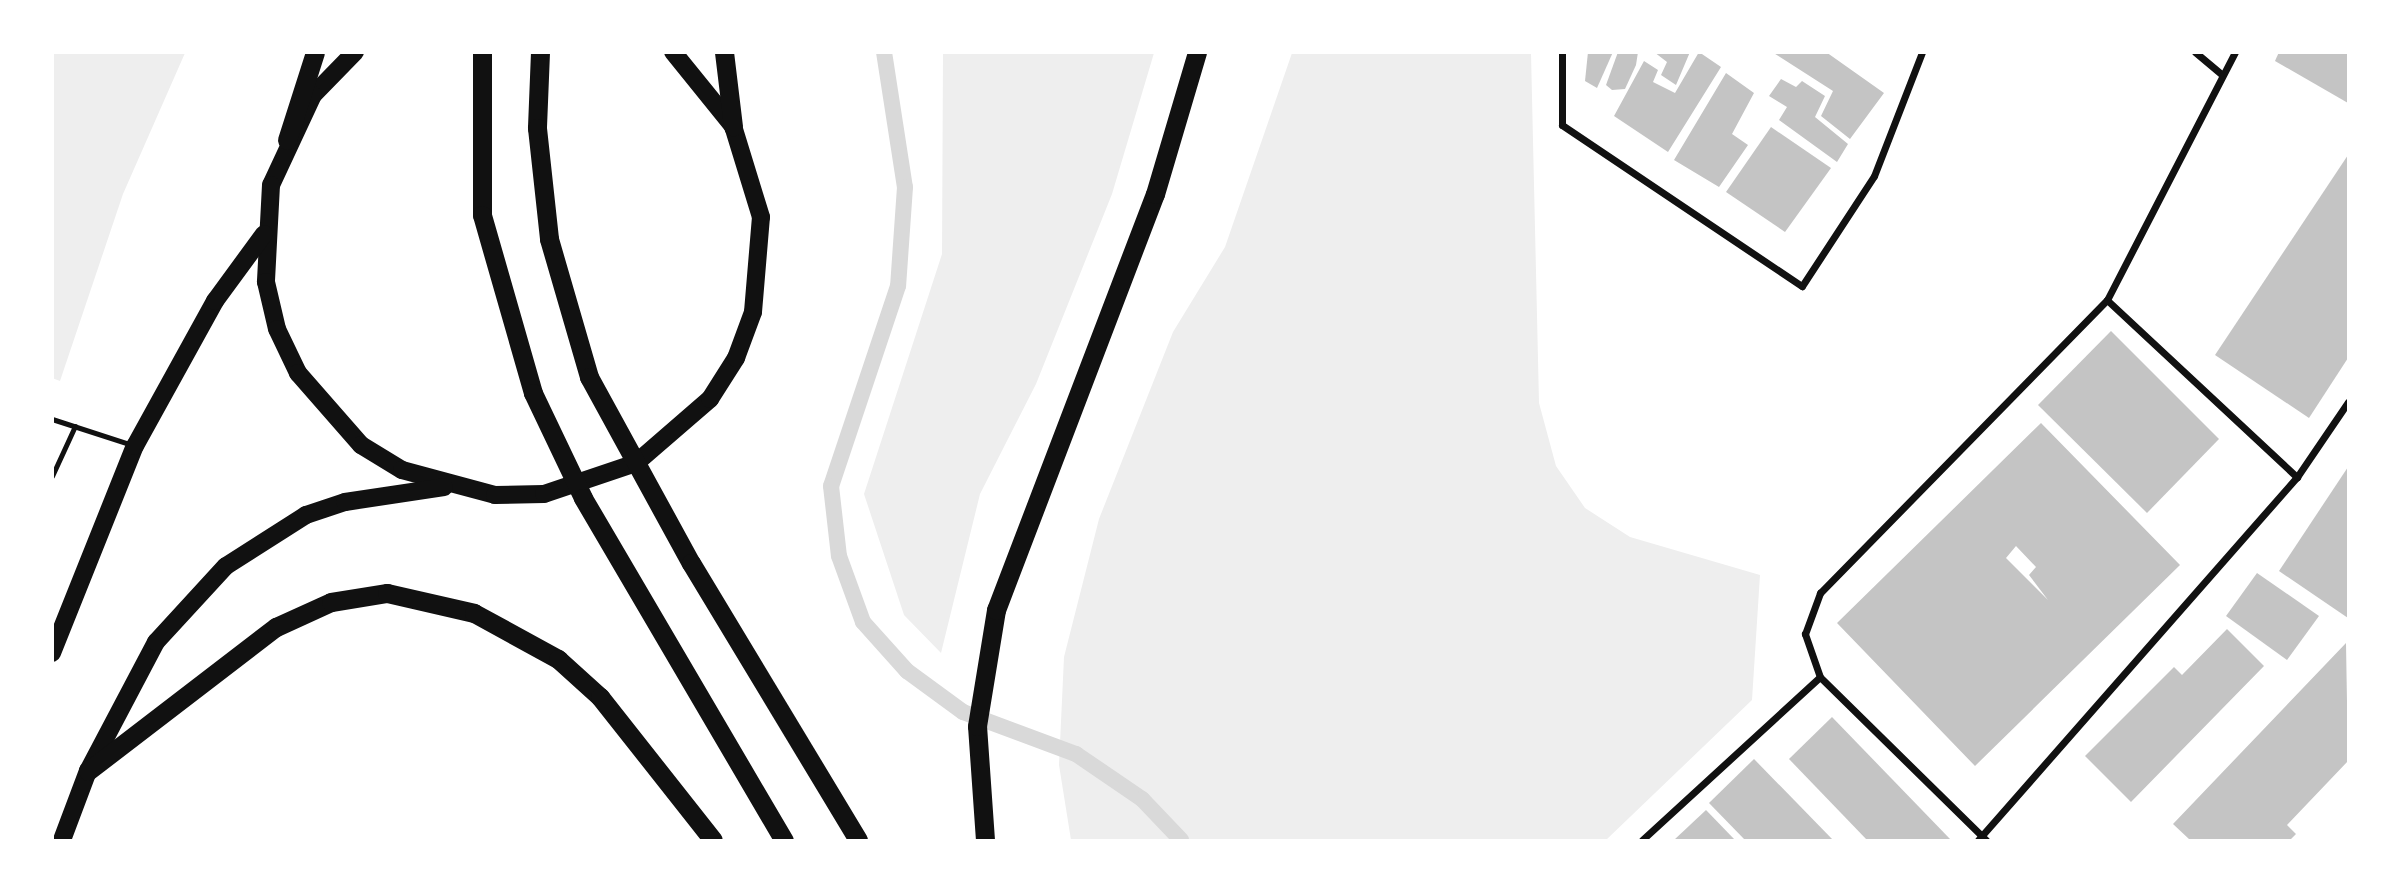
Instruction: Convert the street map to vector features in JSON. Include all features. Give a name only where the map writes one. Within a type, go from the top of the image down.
[{"type":"highway","points":[[287,140],[315,52]]},
{"type":"highway","points":[[482,52],[482,215],[533,393],[583,498],[783,841]]},
{"type":"highway","points":[[540,52],[537,128],[549,239],[589,377],[691,563],[858,841]]},
{"type":"highway","points":[[724,52],[733,126]]},
{"type":"highway","points":[[985,841],[977,726],[996,610],[1014,554],[1151,206],[1197,52]]},
{"type":"highway","points":[[88,771],[276,627],[331,602],[387,593],[474,613],[558,659],[600,697],[713,841]]},
{"type":"main road","points":[[355,52],[313,95],[287,140],[271,186],[264,234],[272,305],[298,373],[361,445],[402,470],[447,487],[495,495],[544,494],[592,483],[676,435],[710,400],[753,312],[761,217],[733,126],[703,82],[673,52]]},
{"type":"main road","points":[[52,653],[135,446],[215,301],[264,234]]},
{"type":"main road","points":[[62,841],[88,771],[156,642],[246,549],[345,502],[447,487]]},
{"type":"street","points":[[1562,52],[1562,125],[1802,286],[1874,176],[1922,52]]},
{"type":"street","points":[[2195,52],[2222,75]]},
{"type":"street","points":[[2235,52],[2107,300],[1820,593],[1805,634],[1820,677],[1982,839],[2297,477],[2348,402]]},
{"type":"street","points":[[2107,300],[2297,477]]},
{"type":"street","points":[[1642,841],[1820,677]]},
{"type":"lane","points":[[52,419],[135,446]]},
{"type":"lane","points":[[52,476],[75,426]]},
{"type":"shaded area","points":[[52,53],[185,53],[123,194],[60,381],[52,378]]},
{"type":"shaded area","points":[[943,53],[1154,53],[1112,194],[1036,384],[980,494],[941,653],[904,615],[864,494],[942,254]]},
{"type":"shaded area","points":[[1292,53],[1531,53],[1539,403],[1556,466],[1585,508],[1630,537],[1760,575],[1752,700],[1606,840],[1071,840],[1059,765],[1064,657],[1099,519],[1173,332],[1225,247]]},
{"type":"building","points":[[1588,52],[1613,52],[1597,88],[1585,81]]},
{"type":"building","points":[[1618,52],[1638,52],[1636,65],[1625,89],[1612,90],[1606,85]]},
{"type":"building","points":[[1654,52],[1690,52],[1676,85],[1661,75],[1667,62]]},
{"type":"building","points":[[1699,52],[1721,67],[1668,152],[1614,116],[1644,61],[1658,70],[1653,82],[1675,93]]},
{"type":"building","points":[[1772,52],[1826,52],[1884,93],[1850,139],[1821,116],[1833,91]]},
{"type":"building","points":[[2279,52],[2348,52],[2348,103],[2275,61]]},
{"type":"building","points":[[1726,73],[1754,93],[1732,134],[1748,145],[1719,187],[1674,160]]},
{"type":"building","points":[[1781,79],[1796,87],[1802,81],[1825,96],[1815,117],[1848,144],[1837,162],[1779,120],[1787,107],[1769,96]]},
{"type":"building","points":[[1771,127],[1831,168],[1785,232],[1726,192]]},
{"type":"building","points":[[2348,155],[2348,358],[2309,418],[2215,355]]},
{"type":"building","points":[[2111,331],[2219,439],[2147,513],[2038,405]]},
{"type":"building","points":[[2041,423],[2180,565],[1975,766],[1837,623]],"holes":[[[2016,546],[2036,567],[2029,575],[2048,600],[2006,558]]]},
{"type":"building","points":[[2348,467],[2348,618],[2279,571]]},
{"type":"building","points":[[2257,573],[2319,616],[2287,660],[2226,616]]},
{"type":"building","points":[[2227,629],[2264,666],[2131,802],[2085,756],[2174,667],[2182,675]]},
{"type":"building","points":[[2346,643],[2348,761],[2287,825],[2296,834],[2290,840],[2190,840],[2173,824]]},
{"type":"building","points":[[1832,717],[1951,840],[1867,840],[1789,759]]},
{"type":"building","points":[[1754,759],[1833,840],[1745,840],[1709,803]]},
{"type":"building","points":[[1706,810],[1735,840],[1674,840]]},
{"type":"waterway","points":[[884,52],[905,187],[898,286],[831,486],[839,556],[863,622],[907,671],[963,712],[1076,754],[1142,799],[1181,840]]}]
